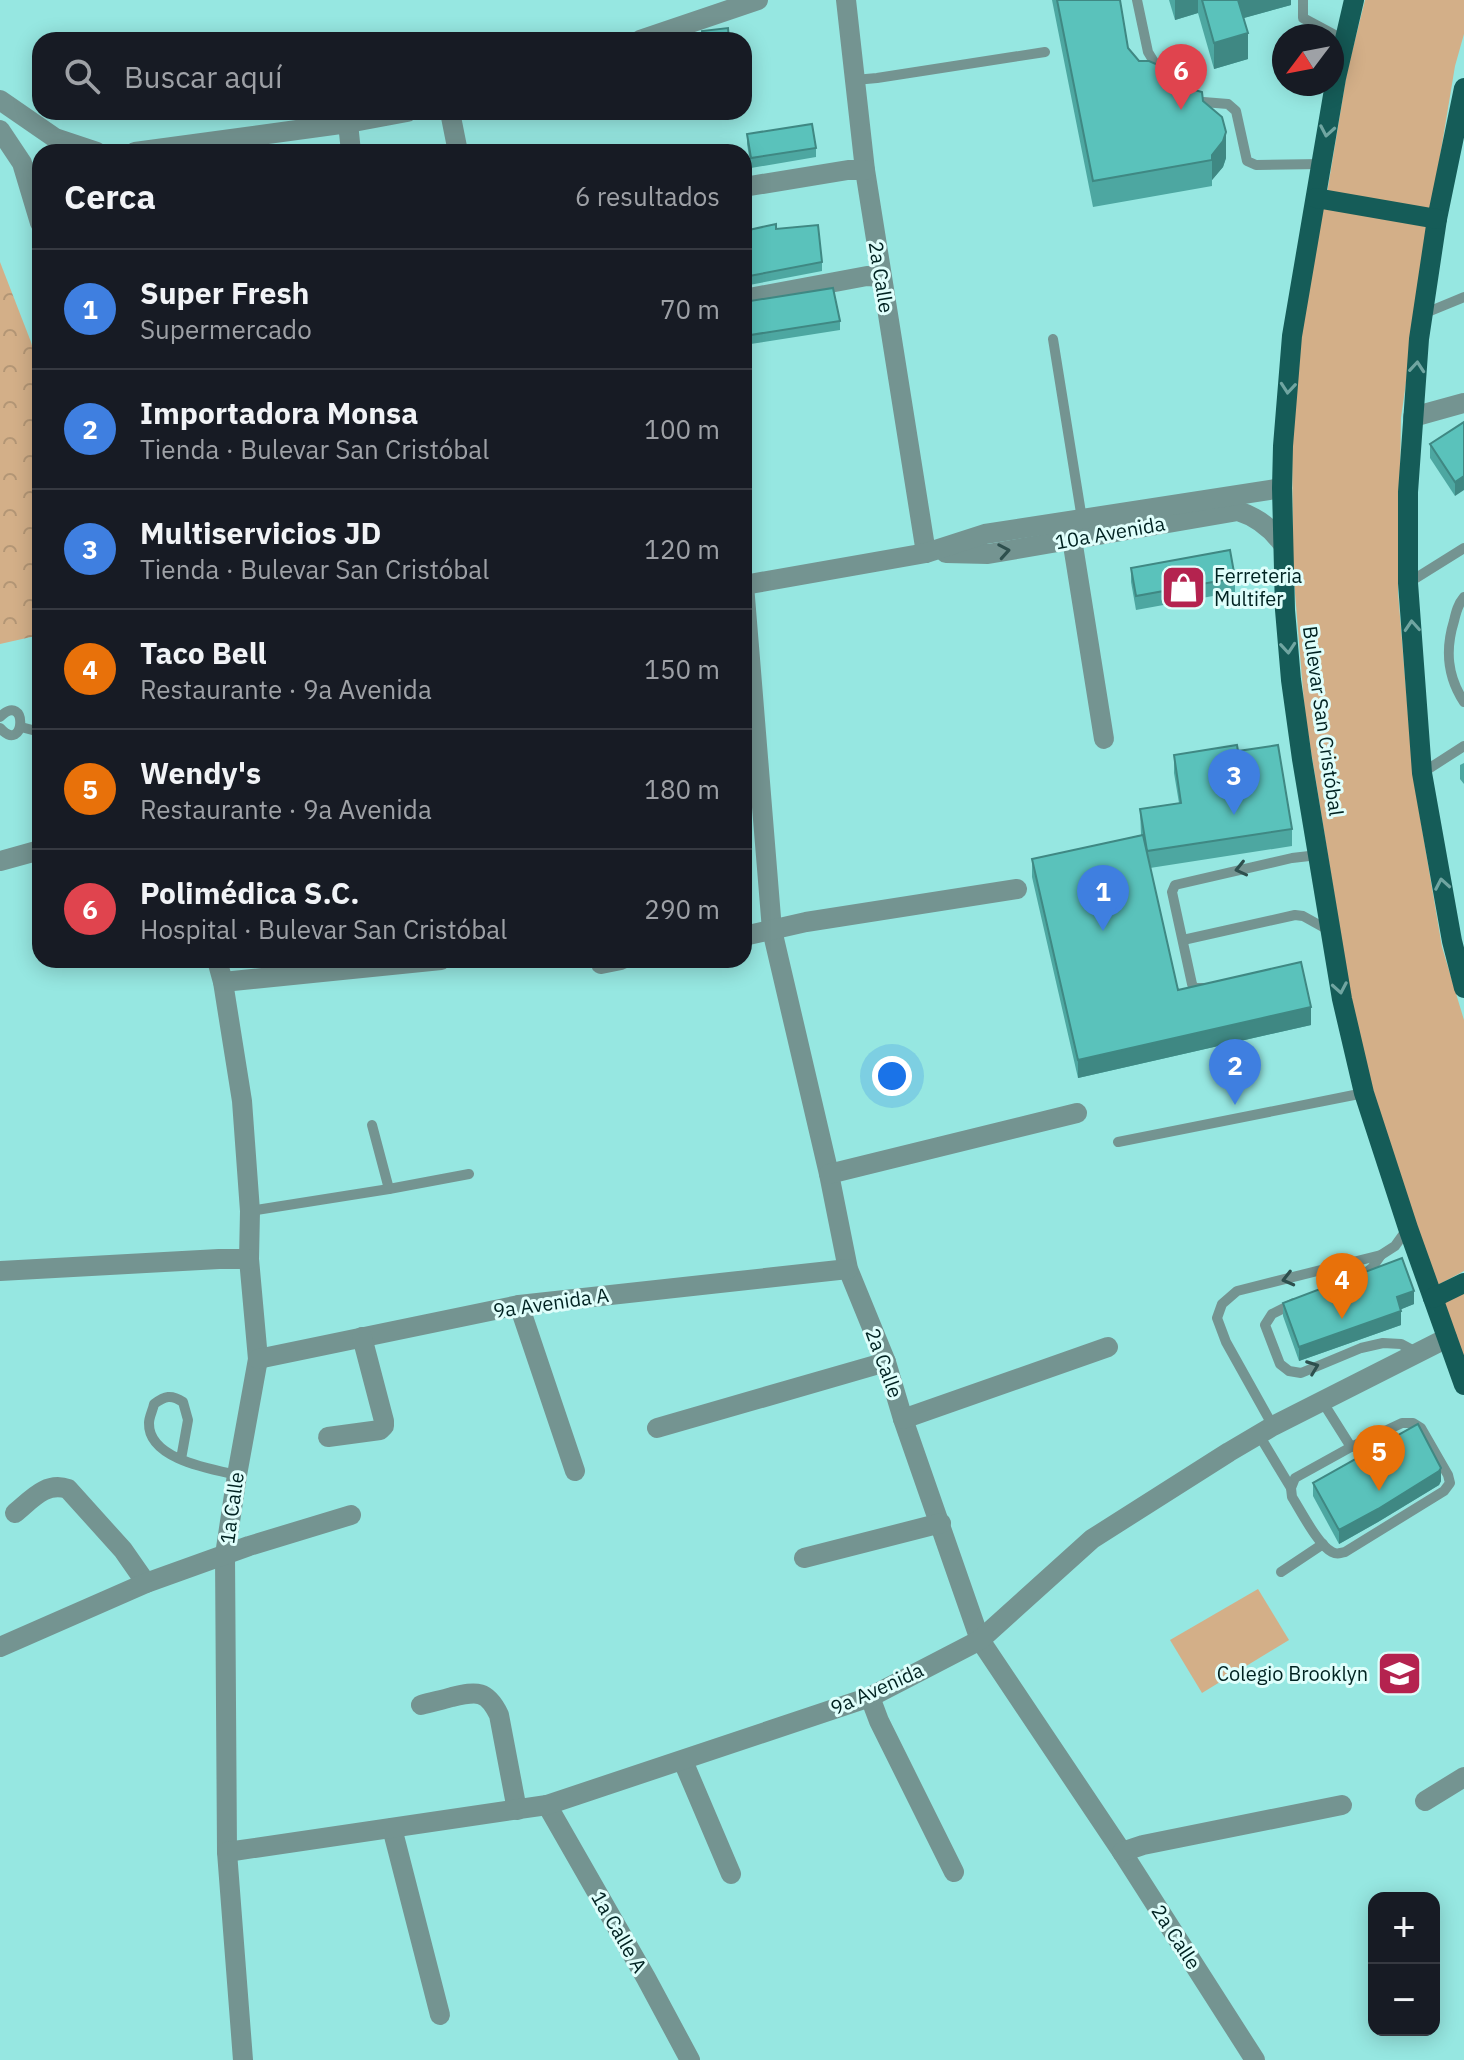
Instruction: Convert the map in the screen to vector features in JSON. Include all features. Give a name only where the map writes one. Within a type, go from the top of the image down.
[{"type":"main road","name":"Bulevar San Cristóbal","points":[[1344,40],[1354,0]]},
{"type":"main road","points":[[1464,88],[1451,168],[1437,219],[1423,314],[1408,492],[1408,583],[1422,773],[1459,945],[1464,988]]},
{"type":"main road","name":"Bulevar San Cristóbal","points":[[1334,96],[1292,336],[1282,488],[1285,610],[1291,680],[1342,999],[1364,1093],[1464,1385]]},
{"type":"main road","points":[[1316,198],[1437,219]]},
{"type":"main road","points":[[1433,1298],[1464,1283]]},
{"type":"street","points":[[664,32],[758,0]]},
{"type":"street","name":"2a Calle","points":[[846,0],[865,170],[926,553]]},
{"type":"street","points":[[0,100],[55,138],[73,144]]},
{"type":"street","points":[[201,144],[364,120]]},
{"type":"street","points":[[452,120],[456,144]]},
{"type":"street","points":[[348,123],[350,144]]},
{"type":"street","points":[[0,130],[22,163],[32,196]]},
{"type":"street","points":[[752,186],[865,170]]},
{"type":"street","points":[[752,298],[867,276],[881,277]]},
{"type":"street","points":[[1413,417],[1464,403]]},
{"type":"street","name":"10a Avenida","points":[[752,584],[926,553],[985,534],[1282,488]]},
{"type":"street","name":"10a Avenida","points":[[926,553],[988,554],[1238,511],[1263,522],[1282,543]]},
{"type":"street","points":[[1072,539],[1104,739]]},
{"type":"street","name":"2a Calle","points":[[752,684],[772,930],[848,1269],[886,1362],[980,1640],[1122,1852],[1255,2060]]},
{"type":"street","points":[[0,861],[32,852]]},
{"type":"street","points":[[752,934],[806,922],[1017,889]]},
{"type":"street","name":"1a Calle","points":[[219,968],[242,1101],[250,1211],[249,1259],[258,1359],[225,1555],[227,1852],[243,2060]]},
{"type":"street","points":[[223,982],[362,968]]},
{"type":"street","points":[[829,1174],[1077,1113]]},
{"type":"street","points":[[0,1271],[249,1259]]},
{"type":"street","name":"9a Avenida A","points":[[258,1359],[519,1305],[848,1269]]},
{"type":"street","points":[[519,1305],[575,1471]]},
{"type":"street","points":[[328,1437],[380,1430],[384,1426],[362,1337]]},
{"type":"street","name":"9a Avenida","points":[[227,1852],[547,1805],[870,1697],[980,1640],[1092,1539],[1229,1452],[1447,1338]]},
{"type":"street","points":[[903,1419],[1108,1347]]},
{"type":"street","points":[[657,1428],[886,1362]]},
{"type":"street","points":[[15,1513],[49,1486],[68,1489],[123,1550],[146,1583]]},
{"type":"street","points":[[0,1647],[146,1583],[351,1515]]},
{"type":"street","points":[[804,1558],[941,1523]]},
{"type":"street","points":[[421,1705],[473,1692],[493,1702],[499,1715],[517,1810]]},
{"type":"street","points":[[870,1697],[954,1872]]},
{"type":"street","points":[[683,1761],[731,1874]]},
{"type":"street","points":[[1425,1801],[1464,1777]]},
{"type":"street","name":"1a Calle A","points":[[547,1805],[690,2060]]},
{"type":"street","points":[[1122,1852],[1143,1845],[1342,1805]]},
{"type":"street","points":[[392,1828],[440,2015]]},
{"type":"lane","points":[[1137,0],[1148,52],[1169,85]]},
{"type":"lane","points":[[1303,0],[1303,18],[1314,24]]},
{"type":"lane","points":[[855,80],[1045,52]]},
{"type":"lane","points":[[1180,93],[1191,101],[1228,104],[1236,111],[1247,161],[1256,165],[1321,164]]},
{"type":"lane","points":[[1423,314],[1462,300]]},
{"type":"lane","points":[[1053,339],[1082,519]]},
{"type":"lane","points":[[1408,583],[1464,548]]},
{"type":"lane","points":[[1464,597],[1459,602],[1448,643],[1449,671],[1464,702]]},
{"type":"lane","points":[[0,717],[11,711],[21,720],[17,733],[9,735],[0,728]]},
{"type":"lane","points":[[21,727],[32,730]]},
{"type":"lane","points":[[1422,773],[1464,746]]},
{"type":"lane","points":[[1213,986],[1198,989],[1192,984],[1172,892],[1175,885],[1292,858],[1318,855]]},
{"type":"lane","points":[[1183,940],[1295,915],[1303,916],[1330,931]]},
{"type":"lane","points":[[1118,1142],[1364,1093]]},
{"type":"lane","points":[[372,1125],[389,1189]]},
{"type":"lane","points":[[250,1211],[469,1174]]},
{"type":"lane","points":[[1291,1488],[1295,1478],[1402,1423],[1413,1423],[1421,1428],[1450,1483],[1444,1491],[1345,1552],[1338,1554],[1330,1551],[1292,1497],[1291,1488],[1217,1318],[1222,1304],[1237,1291],[1381,1255],[1395,1246],[1408,1228]]},
{"type":"lane","points":[[1346,1283],[1372,1268],[1381,1255]]},
{"type":"lane","points":[[1308,1298],[1283,1307],[1272,1314],[1265,1325],[1280,1364],[1289,1371],[1301,1373],[1361,1348],[1383,1343],[1401,1344],[1416,1352]]},
{"type":"lane","points":[[181,1459],[188,1420],[183,1402],[175,1397],[165,1397],[154,1404],[149,1423],[153,1439],[181,1459],[237,1475]]},
{"type":"lane","points":[[1322,1401],[1351,1447]]},
{"type":"lane","points":[[1281,1572],[1323,1544]]},
{"type":"green space","points":[[1365,0],[1464,0],[1464,34],[1455,66],[1431,211],[1327,193],[1347,72]]},
{"type":"green space","points":[[1323,208],[1428,227],[1401,418],[1398,592],[1413,775],[1442,947],[1464,1020],[1464,1271],[1436,1286],[1390,1153],[1355,1022],[1305,714],[1293,569],[1292,441],[1302,330]]},
{"type":"green space","points":[[0,262],[32,346],[32,637],[0,644]]},
{"type":"green space","points":[[1464,1289],[1464,1368],[1440,1302]]},
{"type":"green space","points":[[1258,1589],[1289,1640],[1202,1693],[1170,1640]]},
{"type":"building","points":[[1057,0],[1120,0],[1128,48],[1139,61],[1149,61],[1165,68],[1180,86],[1202,92],[1203,101],[1222,117],[1226,132],[1212,160],[1093,181]]},
{"type":"building","points":[[1202,0],[1238,0],[1248,33],[1214,43]]},
{"type":"building","points":[[728,28],[728,32],[702,32]]},
{"type":"building","points":[[812,124],[816,148],[752,158],[752,144],[749,144],[747,134]]},
{"type":"building","points":[[776,224],[776,229],[818,225],[822,262],[752,275],[752,229]]},
{"type":"building","points":[[833,288],[840,321],[752,335],[752,301]]},
{"type":"building","points":[[1464,422],[1464,476],[1455,482],[1430,444]]},
{"type":"building","points":[[1230,550],[1235,578],[1136,596],[1131,568]]},
{"type":"building","points":[[1237,745],[1238,751],[1278,745],[1292,829],[1147,851],[1140,809],[1181,803],[1174,755]]},
{"type":"building","points":[[1143,835],[1178,990],[1301,962],[1311,1007],[1078,1060],[1032,859]]},
{"type":"building","points":[[1402,1258],[1414,1291],[1397,1297],[1401,1311],[1299,1347],[1283,1303]]},
{"type":"building","points":[[1418,1424],[1441,1468],[1439,1471],[1339,1530],[1313,1483]]},
{"type":"place","name":"Polimédica S.C.","points":[[1181,110]]},
{"type":"place","name":"Ferreteria Multifer","points":[[1183,587]]},
{"type":"place","name":"Multiservicios JD","points":[[1234,815]]},
{"type":"place","name":"Super Fresh","points":[[1103,931]]},
{"type":"place","name":"Importadora Monsa","points":[[1235,1105]]},
{"type":"place","name":"Taco Bell","points":[[1342,1319]]},
{"type":"place","name":"Wendy's","points":[[1379,1491]]},
{"type":"place","name":"Colegio Brooklyn","points":[[1399,1674]]}]
